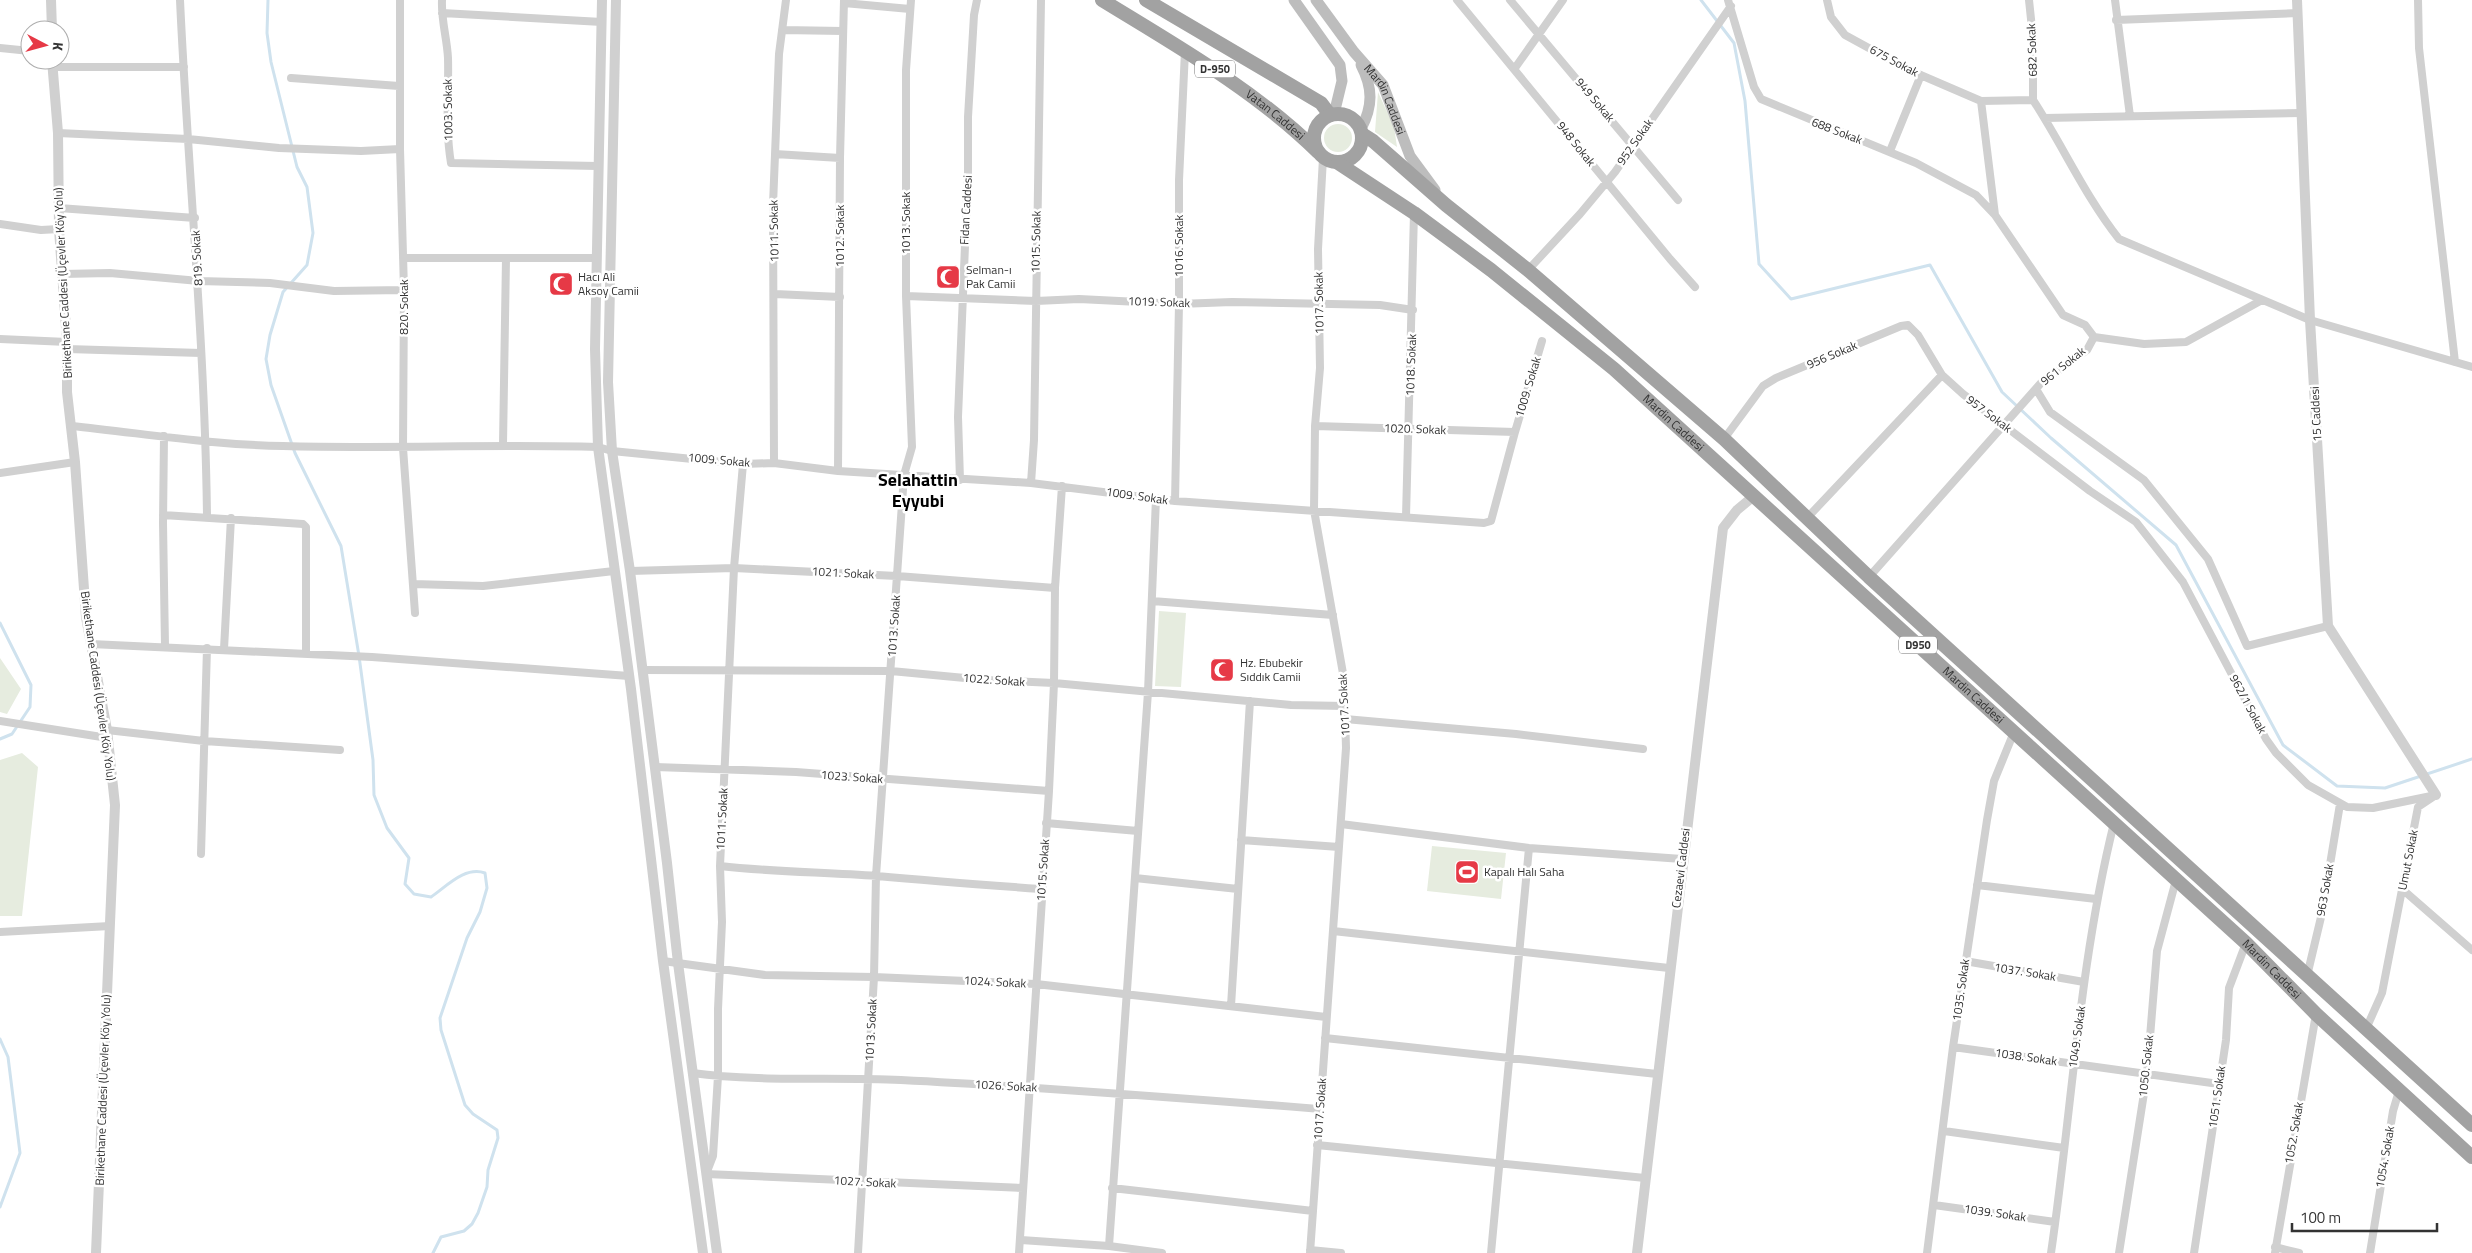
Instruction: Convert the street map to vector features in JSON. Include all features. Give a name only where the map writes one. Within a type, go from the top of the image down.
[{"type":"highway","name":"Vatan Caddesi","points":[[1102,0],[1232,80],[1300,135],[1320,155]]},
{"type":"highway","name":"D-950","points":[[1146,0],[1321,103],[1332,115]]},
{"type":"highway","name":"Mardin Caddesi","points":[[2472,1125],[1869,577],[1724,439],[1528,270],[1446,205],[1361,131],[1350,117],[1332,115],[1320,122],[1315,129],[1313,137],[1320,155],[1338,163],[1414,213],[1491,270],[1614,369],[2246,943],[2316,1014],[2472,1157]]},
{"type":"highway","points":[[1338,163],[1346,162],[1358,152],[1362,145],[1361,131]]},
{"type":"main road","name":"Mardin Caddesi","points":[[1294,0],[1340,65],[1342,81],[1332,115]]},
{"type":"main road","name":"Mardin Caddesi","points":[[1316,0],[1354,52],[1383,85],[1410,156],[1446,205]]},
{"type":"main road","points":[[1354,52],[1367,76],[1370,92],[1370,113],[1361,131]]},
{"type":"street","points":[[51,0],[52,20]]},
{"type":"street","name":"819. Sokak","points":[[180,0],[199,281],[206,440],[207,517]]},
{"type":"street","name":"820. Sokak","points":[[400,0],[399,86],[404,290],[403,448],[415,613]]},
{"type":"street","name":"1003. Sokak","points":[[442,0],[448,57],[447,137],[451,163],[598,166]]},
{"type":"street","points":[[602,0],[595,348],[598,447],[629,676],[663,961],[703,1253]]},
{"type":"street","points":[[616,0],[608,372],[612,451],[643,670],[678,963],[717,1253]]},
{"type":"street","name":"1011. Sokak","points":[[774,463],[775,294],[773,205],[782,30],[786,0]]},
{"type":"street","name":"1013. Sokak","points":[[858,1253],[874,976],[876,876],[882,779],[904,475],[912,447],[906,296],[906,70],[911,0]]},
{"type":"street","name":"Fidan Caddesi","points":[[960,480],[958,416],[968,172],[968,117],[974,15],[977,0]]},
{"type":"street","name":"1015. Sokak","points":[[1031,483],[1034,440],[1041,0]]},
{"type":"street","name":"948 Sokak","points":[[1457,0],[1670,260],[1695,286]]},
{"type":"street","name":"949 Sokak","points":[[1510,0],[1678,200]]},
{"type":"street","points":[[1514,68],[1563,0]]},
{"type":"street","name":"675 Sokak","points":[[1827,0],[1831,17],[1845,35],[1921,75],[1981,101]]},
{"type":"street","name":"682 Sokak","points":[[2029,0],[2033,38],[2033,100]]},
{"type":"street","points":[[2114,0],[2130,116]]},
{"type":"street","name":"15 Caddesi","points":[[2297,0],[2310,320],[2328,626],[2436,795]]},
{"type":"street","points":[[2418,0],[2418,48],[2455,362]]},
{"type":"street","points":[[844,2],[910,9]]},
{"type":"street","name":"1012. Sokak","points":[[838,471],[840,158],[844,2]]},
{"type":"street","name":"952 Sokak","points":[[1528,270],[1580,214],[1606,181],[1715,29],[1730,3]]},
{"type":"street","name":"688 Sokak","points":[[1730,3],[1754,88],[1760,99],[1890,151],[1976,195],[1995,215]]},
{"type":"street","points":[[2116,20],[2298,12]]},
{"type":"street","points":[[442,13],[602,22]]},
{"type":"street","points":[[782,30],[843,31]]},
{"type":"street","points":[[0,48],[20,50]]},
{"type":"street","name":"1016. Sokak","points":[[1175,501],[1179,304],[1179,180],[1185,51]]},
{"type":"street","points":[[70,64],[184,67]]},
{"type":"street","name":"Birikethane Caddesi (Üçevler Köy Yolu)","points":[[53,70],[58,132],[59,229],[67,345],[67,392],[75,462],[86,617],[107,734],[115,804],[96,1253]]},
{"type":"street","points":[[1890,151],[1921,75]]},
{"type":"street","points":[[291,78],[399,86]]},
{"type":"street","points":[[1981,101],[2033,100],[2099,214],[2118,239],[2310,320],[2472,367]]},
{"type":"street","name":"961 Sokak","points":[[1869,577],[1921,516],[2034,392],[2087,350],[2094,337],[2085,325],[2063,315],[1995,215],[1981,101]]},
{"type":"street","points":[[2045,118],[2302,113]]},
{"type":"street","points":[[58,132],[188,139],[279,148],[361,151],[400,149]]},
{"type":"street","points":[[775,154],[840,158]]},
{"type":"street","name":"1017. Sokak","points":[[1310,1252],[1346,748],[1344,679],[1314,510],[1315,426],[1320,368],[1318,249],[1320,155]]},
{"type":"street","points":[[59,208],[195,218]]},
{"type":"street","name":"1018. Sokak","points":[[1406,517],[1413,310],[1414,213]]},
{"type":"street","points":[[0,224],[41,230],[59,229]]},
{"type":"street","points":[[403,258],[596,258]]},
{"type":"street","points":[[503,444],[506,258]]},
{"type":"street","points":[[62,274],[110,273],[199,281],[270,283],[334,291],[404,290]]},
{"type":"street","points":[[775,294],[840,297]]},
{"type":"street","name":"1019. Sokak","points":[[906,296],[1036,300],[1079,299],[1179,304],[1232,302],[1380,305],[1413,310]]},
{"type":"street","points":[[2094,337],[2144,344],[2186,342],[2262,300]]},
{"type":"street","name":"956 Sokak","points":[[1724,439],[1763,386],[1776,378],[1901,326],[1908,326],[1918,335],[1942,375]]},
{"type":"street","points":[[0,339],[201,353]]},
{"type":"street","name":"1009. Sokak","points":[[71,426],[282,446],[403,448],[503,444],[598,447],[612,451],[743,464],[774,463],[838,471],[1031,483],[1175,501],[1484,523],[1491,521],[1514,432],[1542,341]]},
{"type":"street","points":[[1807,518],[1942,375]]},
{"type":"street","name":"957 Sokak","points":[[1942,375],[2090,491],[2136,522],[2183,582]]},
{"type":"street","points":[[2034,392],[2050,412],[2144,480],[2208,559],[2247,646],[2328,626]]},
{"type":"street","name":"1020. Sokak","points":[[1315,426],[1514,432]]},
{"type":"street","points":[[164,436],[165,646]]},
{"type":"street","points":[[0,473],[75,462]]},
{"type":"street","name":"1011. Sokak","points":[[706,1174],[713,1156],[718,1076],[718,1009],[721,971],[720,866],[734,568],[743,464]]},
{"type":"street","name":"1015. Sokak","points":[[1019,1253],[1041,888],[1049,790],[1054,683],[1055,588],[1062,486]]},
{"type":"street","name":"Cezaevi Caddesi","points":[[1637,1253],[1644,1178],[1723,528],[1737,510],[1754,495]]},
{"type":"street","points":[[1109,1246],[1148,692],[1156,498]]},
{"type":"street","points":[[163,515],[304,524],[306,527],[306,654]]},
{"type":"street","points":[[224,649],[231,518]]},
{"type":"street","name":"1021. Sokak","points":[[630,571],[734,568],[897,576],[1055,588]]},
{"type":"street","points":[[413,584],[483,586],[614,571]]},
{"type":"street","name":"962/1 Sokak","points":[[2183,582],[2262,731],[2276,753],[2308,785],[2340,804]]},
{"type":"street","points":[[1152,601],[1333,615]]},
{"type":"street","points":[[91,644],[207,648],[351,658],[372,657],[629,676]]},
{"type":"street","points":[[201,854],[207,648]]},
{"type":"street","name":"1022. Sokak","points":[[643,670],[891,671],[986,680],[1054,683],[1250,702],[1345,706]]},
{"type":"street","points":[[1231,1006],[1250,702]]},
{"type":"street","points":[[1345,719],[1516,734],[1643,749]]},
{"type":"street","points":[[0,721],[107,734],[340,750]]},
{"type":"street","name":"1035. Sokak","points":[[1927,1253],[1965,961],[1994,782],[2014,732]]},
{"type":"street","name":"1023. Sokak","points":[[655,767],[725,769],[1049,790]]},
{"type":"street","points":[[2340,804],[2373,808],[2436,795]]},
{"type":"street","name":"Umut Sokak","points":[[2366,1029],[2382,992],[2418,807],[2436,795]]},
{"type":"street","name":"963 Sokak","points":[[2307,976],[2322,913],[2340,804]]},
{"type":"street","points":[[1046,823],[1138,831]]},
{"type":"street","name":"1049. Sokak","points":[[2051,1253],[2073,1064],[2096,899],[2114,823]]},
{"type":"street","points":[[1340,824],[1529,848],[1682,859]]},
{"type":"street","points":[[1242,840],[1339,847]]},
{"type":"street","points":[[1491,1253],[1529,848]]},
{"type":"street","points":[[720,866],[774,872],[876,876],[933,882],[1041,888]]},
{"type":"street","points":[[1135,878],[1238,889]]},
{"type":"street","name":"1050. Sokak","points":[[2119,1253],[2146,1074],[2157,951],[2176,880]]},
{"type":"street","points":[[1977,884],[2096,899]]},
{"type":"street","points":[[2402,889],[2472,950]]},
{"type":"street","points":[[0,932],[110,926]]},
{"type":"street","points":[[1333,930],[1669,968]]},
{"type":"street","name":"1051. Sokak","points":[[2194,1253],[2226,1040],[2230,988],[2246,943]]},
{"type":"street","name":"1024. Sokak","points":[[663,961],[721,971],[765,975],[874,976],[1036,984],[1326,1017]]},
{"type":"street","name":"1037. Sokak","points":[[1965,961],[2084,982]]},
{"type":"street","name":"1052. Sokak","points":[[2275,1250],[2316,1014]]},
{"type":"street","points":[[1325,1038],[1657,1074]]},
{"type":"street","name":"1038. Sokak","points":[[1953,1046],[2219,1084]]},
{"type":"street","name":"1026. Sokak","points":[[692,1073],[718,1076],[868,1078],[1030,1086],[1320,1109]]},
{"type":"street","name":"1054. Sokak","points":[[2370,1253],[2393,1111],[2399,1091]]},
{"type":"street","points":[[1944,1131],[2064,1148]]},
{"type":"street","points":[[1317,1145],[1644,1178]]},
{"type":"street","name":"1027. Sokak","points":[[706,1174],[1023,1188]]},
{"type":"street","points":[[1112,1188],[1313,1211]]},
{"type":"street","name":"1039. Sokak","points":[[1934,1205],[2055,1222]]},
{"type":"street","points":[[1020,1240],[1109,1246],[1162,1253]]},
{"type":"street","points":[[2275,1250],[2300,1253]]},
{"type":"street","points":[[1310,1252],[1341,1253]]},
{"type":"shaded area","points":[[1378,92],[1394,127],[1397,147],[1375,132]]},
{"type":"shaded area","points":[[1338,124],[1348,128],[1352,138],[1348,148],[1338,152],[1328,148],[1324,138],[1328,128]]},
{"type":"shaded area","points":[[1159,611],[1186,613],[1181,687],[1155,686]]},
{"type":"shaded area","points":[[0,658],[21,689],[7,714],[0,712]]},
{"type":"shaded area","points":[[22,753],[38,767],[22,916],[0,916],[0,760]]},
{"type":"shaded area","name":"Kapalı Halı Saha","points":[[1432,846],[1506,853],[1501,899],[1427,891]]},
{"type":"waterway","points":[[268,0],[267,33],[271,62],[297,167],[307,187],[313,233],[307,265],[283,292],[270,335],[266,359],[271,385],[295,453],[341,546],[359,656],[373,760],[374,795],[387,828],[409,858],[405,884],[414,894],[431,897],[457,878],[470,872],[478,872],[485,873],[487,888],[480,912],[467,938],[440,1018],[441,1030],[465,1105],[473,1114],[497,1130],[498,1138],[488,1170],[487,1187],[472,1224],[464,1231],[441,1237],[433,1253]]},
{"type":"waterway","points":[[1701,0],[1734,43],[1745,101],[1759,264],[1791,299],[1930,265],[2002,392],[2051,438],[2176,545],[2283,745],[2337,786],[2385,788],[2472,759]]},
{"type":"waterway","points":[[0,623],[31,685],[30,707],[12,734],[0,739]]},
{"type":"waterway","points":[[0,1039],[8,1057],[20,1153],[0,1207]]},
{"type":"place","name":"Selman-ı Pak Camii","points":[[948,277]]},
{"type":"place","name":"Hacı Ali Aksoy Camii","points":[[561,284]]},
{"type":"place","name":"Hz. Ebubekir Sıddık Camii","points":[[1222,670]]},
{"type":"place","name":"Kapalı Halı Saha","points":[[1467,872]]},
{"type":"district","name":"Selahattin Eyyubi","points":[[918,490]]}]
